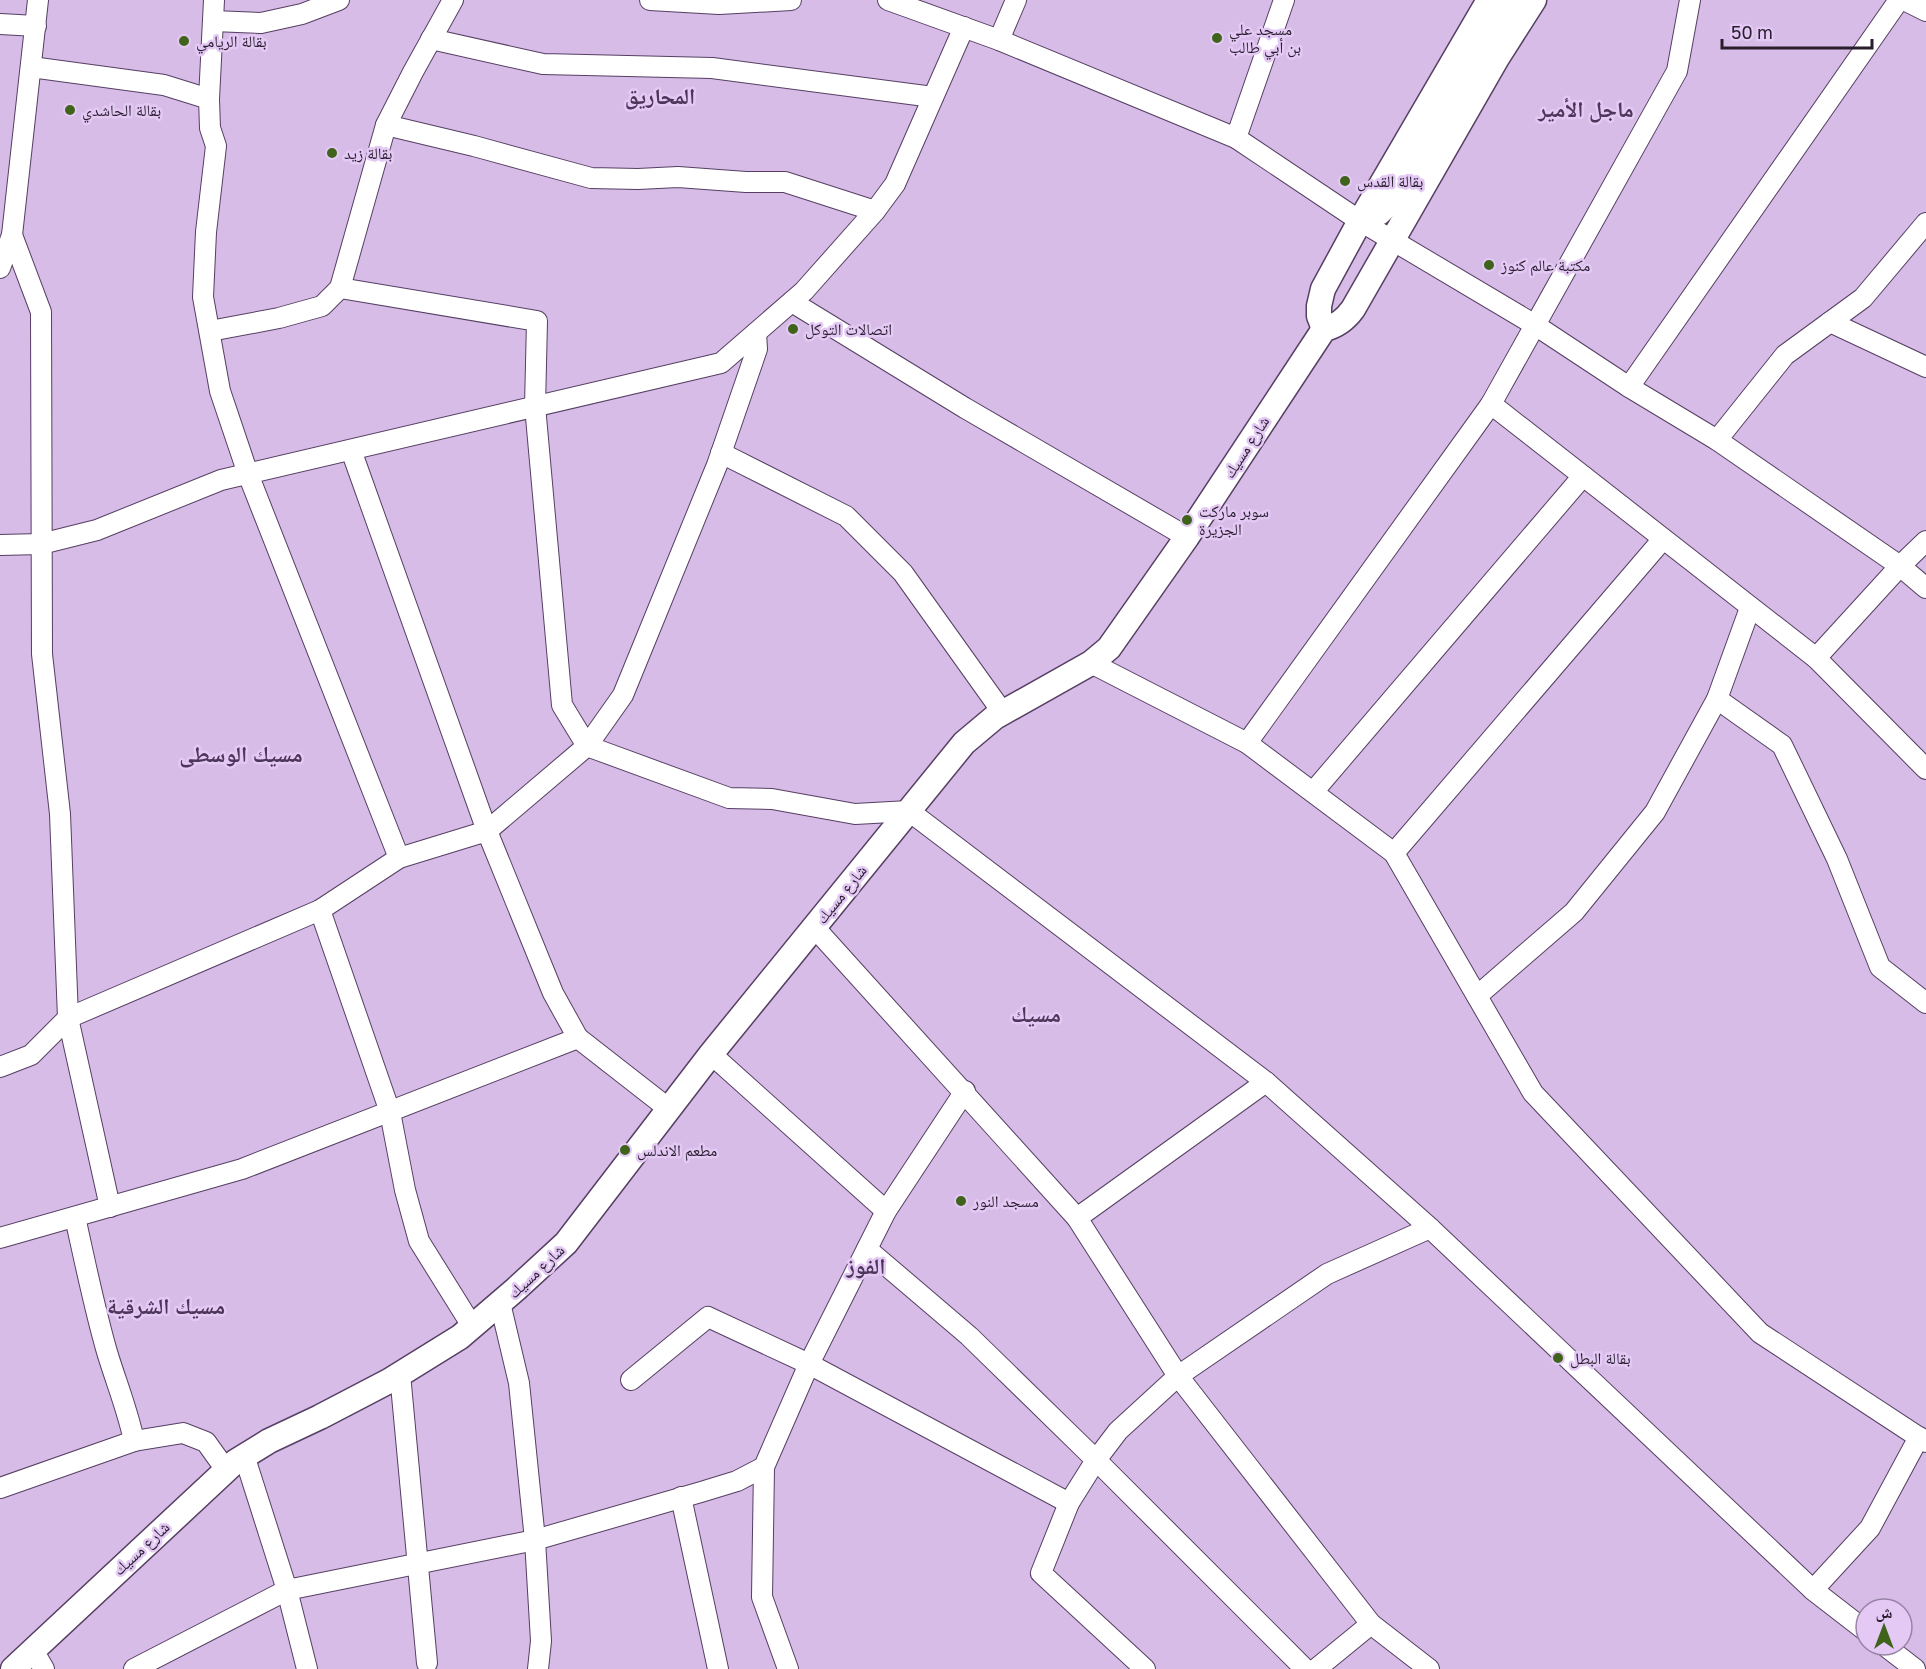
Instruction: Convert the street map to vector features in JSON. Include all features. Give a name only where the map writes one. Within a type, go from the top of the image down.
[{"type":"street","points":[[0,268],[12,235],[38,0]]},
{"type":"street","points":[[214,0],[209,99],[210,128],[216,146],[206,232],[203,297],[220,392],[248,474],[399,858]]},
{"type":"street","points":[[213,21],[261,23],[302,14],[339,0]]},
{"type":"street","points":[[210,331],[279,318],[322,306],[340,288],[386,125],[453,0]]},
{"type":"street","points":[[650,0],[719,4],[791,0]]},
{"type":"street","points":[[888,0],[999,40],[1236,138],[1393,242],[1535,325],[1629,387],[1717,440],[1900,566],[1926,588]]},
{"type":"street","points":[[999,40],[1016,0]]},
{"type":"street","points":[[1236,138],[1284,0]]},
{"type":"street","points":[[1324,329],[1319,316],[1320,297],[1360,221],[1489,0]]},
{"type":"street","points":[[1360,221],[1379,213],[1394,198],[1511,0]]},
{"type":"street","name":"شارع مسيك","points":[[13,1669],[38,1660],[235,1462],[269,1441],[352,1401],[460,1337],[566,1243],[711,1054],[964,743],[985,724],[1091,663],[1109,648],[1187,537],[1324,329],[1334,327],[1348,316],[1393,242],[1497,58],[1534,0]]},
{"type":"street","points":[[1247,742],[1491,404],[1677,71],[1690,0]]},
{"type":"street","points":[[1629,387],[1899,0]]},
{"type":"street","points":[[1904,0],[1926,11]]},
{"type":"street","points":[[0,24],[36,26]]},
{"type":"street","points":[[0,546],[42,544],[97,530],[221,480],[721,363],[804,291],[875,211],[895,184],[964,27]]},
{"type":"street","points":[[431,39],[543,64],[712,68],[933,97]]},
{"type":"street","points":[[32,67],[164,85],[209,99]]},
{"type":"street","points":[[386,125],[591,178],[678,177],[746,182],[785,182],[875,211]]},
{"type":"street","points":[[1717,440],[1785,355],[1863,298],[1926,223]]},
{"type":"street","points":[[12,235],[40,312],[42,654],[60,814],[68,1018],[110,1207]]},
{"type":"street","points":[[340,288],[537,321],[535,406],[562,705],[587,746],[729,798],[772,799],[855,814],[909,811],[1266,1082],[1430,1228],[1813,1590],[1854,1622]]},
{"type":"street","points":[[792,302],[965,408],[1187,537]]},
{"type":"street","points":[[1830,322],[1926,367]]},
{"type":"street","points":[[0,1067],[31,1055],[68,1018],[320,910],[399,858],[487,831],[587,746],[623,695],[721,453],[757,349],[756,333]]},
{"type":"street","points":[[1491,404],[1816,658],[1926,769]]},
{"type":"street","points":[[351,450],[487,831],[553,993],[578,1038],[669,1108]]},
{"type":"street","points":[[721,453],[846,516],[903,573],[1003,713]]},
{"type":"street","points":[[1313,792],[1583,476]]},
{"type":"street","points":[[1394,853],[1663,539]]},
{"type":"street","points":[[1816,658],[1900,566],[1926,541]]},
{"type":"street","points":[[1477,996],[1574,912],[1655,812],[1717,699],[1750,608]]},
{"type":"street","points":[[1091,663],[1247,742],[1394,853],[1533,1093],[1760,1333],[1922,1439],[1869,1528],[1813,1590]]},
{"type":"street","points":[[1717,699],[1782,745],[1837,859],[1880,967],[1926,1003]]},
{"type":"street","points":[[320,910],[390,1112],[405,1190],[419,1241],[472,1326]]},
{"type":"street","points":[[814,927],[965,1091],[1077,1218],[1178,1377],[1371,1624],[1428,1669]]},
{"type":"street","points":[[0,1238],[242,1169],[578,1038]]},
{"type":"street","points":[[711,1054],[886,1211]]},
{"type":"street","points":[[1077,1218],[1266,1082]]},
{"type":"street","points":[[788,1669],[762,1597],[764,1467],[809,1364],[886,1211],[965,1091]]},
{"type":"street","points":[[75,1217],[95,1308],[134,1441]]},
{"type":"street","points":[[1145,1669],[1041,1573],[1069,1503],[1096,1460],[1118,1431],[1178,1377],[1327,1274],[1430,1228]]},
{"type":"street","points":[[867,1248],[969,1336],[1305,1669]]},
{"type":"street","points":[[500,1303],[519,1383],[535,1540],[540,1641],[538,1669]]},
{"type":"street","points":[[630,1380],[708,1317],[809,1364],[1069,1503]]},
{"type":"street","points":[[400,1374],[427,1663]]},
{"type":"street","points":[[0,1488],[134,1441],[183,1433],[206,1442],[235,1462],[287,1590],[307,1669]]},
{"type":"street","points":[[134,1669],[287,1590],[535,1540],[737,1481],[764,1467]]},
{"type":"street","points":[[681,1497],[718,1669]]},
{"type":"street","points":[[1316,1669],[1371,1624]]},
{"type":"street","points":[[1899,1657],[1914,1669]]},
{"type":"place","name":"مسجد علي بن أبي طالب","points":[[1217,38]]},
{"type":"place","name":"بقالة الريامي","points":[[184,41]]},
{"type":"place","name":"بقالة الحاشدي","points":[[70,110]]},
{"type":"place","name":"بقالة زيد","points":[[332,153]]},
{"type":"place","name":"بقالة القدس","points":[[1345,181]]},
{"type":"place","name":"مكتبة عالم كنوز","points":[[1489,265]]},
{"type":"place","name":"اتصالات التوكل","points":[[793,329]]},
{"type":"place","name":"سوبر ماركت الجزيرة","points":[[1187,520]]},
{"type":"place","name":"مطعم الاندلس","points":[[625,1150]]},
{"type":"place","name":"مسجد النور","points":[[961,1201]]},
{"type":"place","name":"بقالة البطل","points":[[1558,1358]]},
{"type":"district","name":"المحاريق","points":[[660,96]]},
{"type":"district","name":"ماجل الأمير","points":[[1586,109]]},
{"type":"district","name":"مسيك الوسطى","points":[[241,754]]},
{"type":"district","name":"مسيك","points":[[1036,1014]]},
{"type":"district","name":"الفوز","points":[[866,1266]]},
{"type":"district","name":"مسيك الشرقية","points":[[166,1306]]}]
